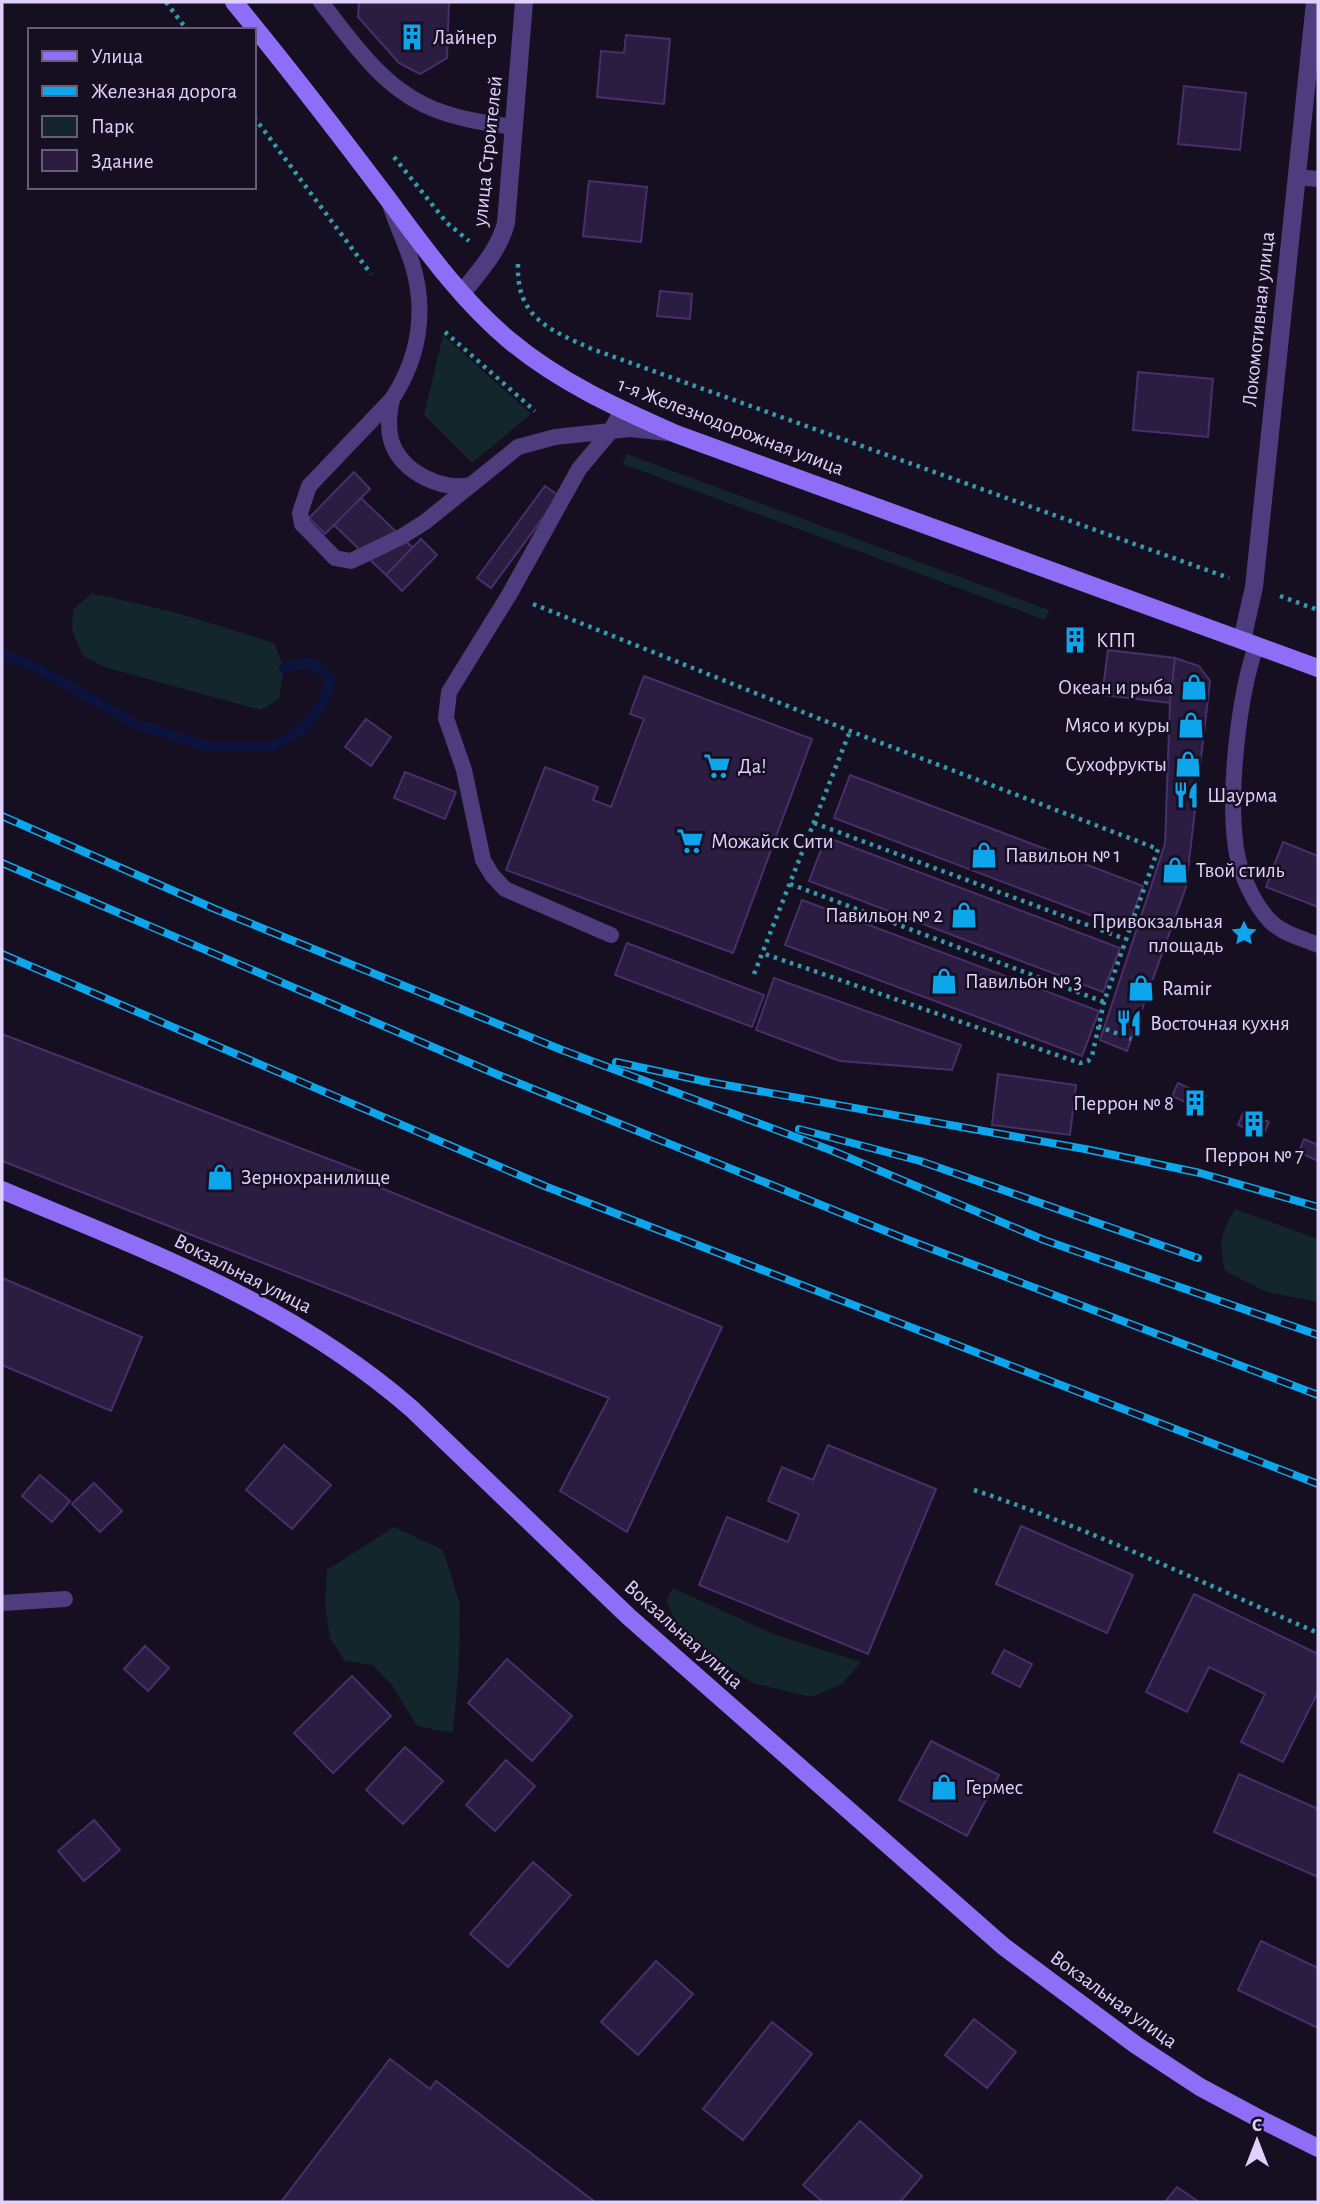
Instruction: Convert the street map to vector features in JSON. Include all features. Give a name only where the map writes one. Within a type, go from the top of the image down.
[{"type":"main road","name":"1-я Железнодорожная улица","points":[[234,2],[254,28]]},
{"type":"main road","name":"1-я Железнодорожная улица","points":[[256,30],[422,246],[463,293],[501,332],[540,363],[586,392],[676,434],[1318,668]]},
{"type":"main road","name":"Вокзальная улица","points":[[2,1190],[203,1275],[289,1320],[348,1358],[412,1409],[629,1617],[1003,1945],[1136,2045],[1200,2087],[1318,2147]]},
{"type":"street","name":"улица Строителей","points":[[463,293],[490,258],[506,223],[524,2]]},
{"type":"street","name":"Локомотивная улица","points":[[1249,643],[1314,2]]},
{"type":"lane","points":[[321,2],[379,74],[414,99],[437,111],[513,127]]},
{"type":"lane","points":[[1296,177],[1318,180]]},
{"type":"lane","points":[[387,198],[414,267],[420,310],[419,329],[412,360],[392,399],[309,486],[300,513],[302,523],[335,558],[351,561],[401,537],[473,485],[518,447],[530,442],[631,429],[676,434]]},
{"type":"lane","points":[[392,399],[389,412],[393,446],[413,470],[443,486],[459,488],[473,485]]},
{"type":"lane","points":[[611,935],[505,889],[492,875],[483,860],[464,770],[446,718],[446,701],[579,469],[610,432],[622,410]]},
{"type":"lane","points":[[1249,643],[1249,671],[1234,783],[1236,851],[1256,901],[1271,922],[1287,933],[1318,944]]},
{"type":"lane","points":[[2,1603],[65,1599]]},
{"type":"path","points":[[166,2],[186,28]]},
{"type":"path","points":[[256,120],[371,274]]},
{"type":"path","points":[[387,149],[447,223],[517,278]]},
{"type":"path","points":[[518,262],[517,278],[526,307],[553,332],[592,349],[1318,610]]},
{"type":"path","points":[[445,332],[535,411]]},
{"type":"path","points":[[509,595],[850,731],[1158,849],[1104,1002],[1092,1056],[1088,1061],[1071,1062],[762,953]]},
{"type":"path","points":[[754,974],[850,731]]},
{"type":"path","points":[[814,823],[1125,939]]},
{"type":"path","points":[[790,884],[1104,1002]]},
{"type":"path","points":[[1098,1026],[1131,1039]]},
{"type":"path","points":[[974,1490],[1091,1535],[1318,1633]]},
{"type":"green space","points":[[443,335],[531,414],[472,463],[424,415]]},
{"type":"green space","points":[[627,454],[1049,610],[1045,620],[623,464]]},
{"type":"green space","points":[[92,593],[181,614],[274,643],[284,668],[279,699],[261,710],[104,667],[82,655],[72,629],[73,610]]},
{"type":"green space","points":[[1235,1209],[1318,1239],[1318,1302],[1267,1292],[1225,1271],[1222,1238]]},
{"type":"green space","points":[[394,1527],[443,1550],[460,1604],[459,1664],[453,1733],[417,1726],[392,1685],[373,1665],[345,1661],[330,1638],[325,1605],[327,1570]]},
{"type":"green space","points":[[673,1588],[773,1634],[861,1662],[842,1684],[811,1697],[753,1683],[683,1635],[666,1601]]},
{"type":"building","name":"Лайнер","points":[[359,2],[449,2],[447,58],[420,74],[399,63],[358,17]]},
{"type":"building","points":[[626,35],[670,39],[664,104],[597,97],[601,51],[624,53]]},
{"type":"building","points":[[1184,86],[1246,93],[1240,150],[1178,144]]},
{"type":"building","points":[[589,181],[647,187],[641,242],[583,236]]},
{"type":"building","points":[[660,291],[692,294],[690,319],[657,316]]},
{"type":"building","points":[[1138,372],[1213,379],[1208,437],[1133,430]]},
{"type":"building","points":[[354,472],[370,489],[325,534],[309,518]]},
{"type":"building","points":[[545,486],[559,496],[491,588],[477,578]]},
{"type":"building","points":[[361,498],[413,548],[386,575],[334,525]]},
{"type":"building","points":[[421,539],[437,555],[402,591],[386,575]]},
{"type":"building","name":"КПП","points":[[1072,632],[1083,636],[1078,648],[1068,643]]},
{"type":"building","points":[[1108,650],[1175,658],[1170,703],[1102,695]]},
{"type":"building","points":[[1175,658],[1199,666],[1210,681],[1186,887],[1127,1051],[1100,1040],[1165,844],[1170,703]]},
{"type":"building","points":[[644,676],[812,739],[733,953],[506,870],[545,767],[598,787],[593,800],[611,807],[644,719],[630,714]]},
{"type":"building","points":[[366,719],[391,737],[371,766],[345,747]]},
{"type":"building","points":[[405,772],[456,792],[445,819],[394,798]]},
{"type":"building","points":[[850,775],[1143,886],[1127,929],[834,818]]},
{"type":"building","points":[[826,837],[1120,948],[1103,992],[809,881]]},
{"type":"building","points":[[1283,842],[1318,856],[1318,907],[1266,887]]},
{"type":"building","points":[[802,900],[1099,1011],[1082,1056],[785,945]]},
{"type":"building","points":[[627,943],[764,995],[752,1027],[615,975]]},
{"type":"building","points":[[774,978],[961,1045],[952,1070],[840,1061],[756,1030]]},
{"type":"building","points":[[2,1034],[384,1180],[381,1188],[722,1327],[627,1532],[560,1491],[609,1398],[2,1161]]},
{"type":"building","points":[[998,1074],[1076,1085],[1070,1135],[992,1125]]},
{"type":"building","name":"Перрон № 8","points":[[1178,1083],[1206,1096],[1200,1109],[1172,1096]]},
{"type":"building","name":"Перрон № 7","points":[[1244,1111],[1269,1122],[1263,1136],[1238,1125]]},
{"type":"building","points":[[1304,1139],[1318,1145],[1318,1161],[1299,1152]]},
{"type":"building","points":[[2,1278],[142,1337],[111,1411],[2,1365]]},
{"type":"building","points":[[284,1445],[331,1485],[292,1529],[246,1490]]},
{"type":"building","points":[[828,1445],[936,1489],[868,1654],[699,1585],[727,1517],[788,1542],[799,1514],[768,1501],[782,1467],[813,1480]]},
{"type":"building","points":[[40,1475],[70,1501],[52,1522],[22,1496]]},
{"type":"building","points":[[94,1483],[122,1511],[100,1532],[72,1504]]},
{"type":"building","points":[[1021,1526],[1133,1575],[1107,1633],[996,1584]]},
{"type":"building","points":[[1194,1594],[1318,1654],[1318,1692],[1283,1762],[1241,1742],[1265,1694],[1209,1667],[1187,1712],[1146,1692]]},
{"type":"building","points":[[145,1646],[169,1668],[148,1691],[124,1669]]},
{"type":"building","points":[[1004,1650],[1032,1664],[1020,1687],[992,1673]]},
{"type":"building","points":[[507,1659],[572,1716],[532,1761],[468,1703]]},
{"type":"building","points":[[352,1676],[391,1716],[333,1773],[294,1733]]},
{"type":"building","points":[[931,1741],[999,1775],[967,1836],[899,1800]]},
{"type":"building","points":[[405,1747],[443,1781],[403,1824],[366,1790]]},
{"type":"building","points":[[506,1760],[535,1786],[495,1831],[466,1805]]},
{"type":"building","points":[[1239,1774],[1318,1809],[1318,1877],[1214,1832]]},
{"type":"building","points":[[94,1820],[120,1850],[84,1881],[58,1851]]},
{"type":"building","points":[[533,1862],[571,1895],[508,1967],[470,1934]]},
{"type":"building","points":[[1261,1941],[1318,1968],[1318,2028],[1238,1990]]},
{"type":"building","points":[[656,1961],[693,1994],[638,2055],[601,2022]]},
{"type":"building","points":[[974,2019],[1016,2052],[987,2088],[945,2055]]},
{"type":"building","points":[[772,2022],[812,2054],[743,2140],[703,2109]]},
{"type":"building","points":[[390,2059],[430,2089],[436,2081],[595,2202],[281,2202]]},
{"type":"building","points":[[860,2121],[922,2176],[900,2202],[823,2202],[803,2185]]},
{"type":"building","points":[[1177,2187],[1199,2202],[1165,2202]]},
{"type":"waterway","points":[[2,654],[36,667],[136,724],[209,747],[271,747],[303,729],[323,701],[331,678],[310,662],[284,668]]},
{"type":"railway","points":[[2,816],[215,909],[562,1050],[833,1151],[1044,1240],[1318,1335]]},
{"type":"railway","points":[[2,863],[496,1074],[903,1238],[1318,1395]]},
{"type":"railway","points":[[2,954],[547,1187],[1318,1484]]},
{"type":"railway","points":[[616,1062],[703,1081],[1085,1149],[1200,1173],[1318,1207]]},
{"type":"railway","points":[[799,1129],[920,1161],[1198,1258]]},
{"type":"place","name":"Лайнер","points":[[412,37]]},
{"type":"place","name":"КПП","points":[[1075,640]]},
{"type":"place","name":"Океан и рыба","points":[[1194,687]]},
{"type":"place","name":"Мясо и куры","points":[[1191,725]]},
{"type":"place","name":"Сухофрукты","points":[[1188,764]]},
{"type":"place","name":"Да!","points":[[717,766]]},
{"type":"place","name":"Шаурма","points":[[1186,795]]},
{"type":"place","name":"Можайск Сити","points":[[690,841]]},
{"type":"place","name":"Павильон № 1","points":[[984,855]]},
{"type":"place","name":"Твой стиль","points":[[1175,870]]},
{"type":"place","name":"Павильон № 2","points":[[964,915]]},
{"type":"place","name":"Привокзальная площадь","points":[[1244,933]]},
{"type":"place","name":"Павильон № 3","points":[[944,981]]},
{"type":"place","name":"Ramir","points":[[1141,988]]},
{"type":"place","name":"Восточная кухня","points":[[1129,1023]]},
{"type":"place","name":"Перрон № 8","points":[[1195,1103]]},
{"type":"place","name":"Перрон № 7","points":[[1254,1124]]},
{"type":"place","name":"Зернохранилище","points":[[220,1177]]},
{"type":"place","name":"Гермес","points":[[944,1787]]}]
